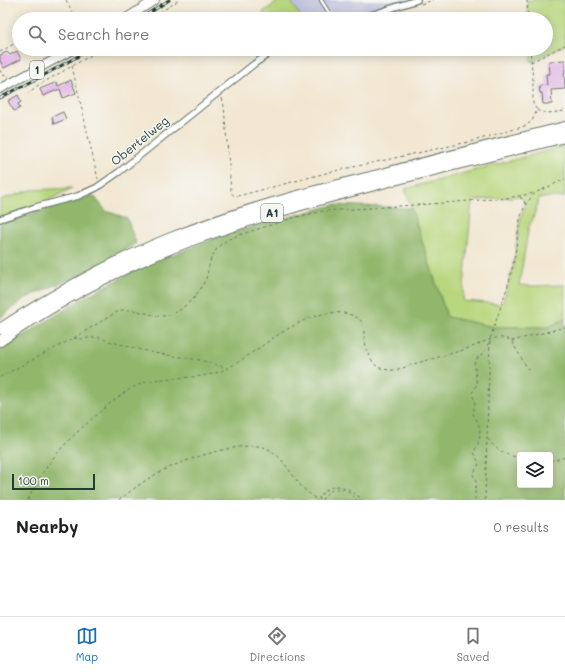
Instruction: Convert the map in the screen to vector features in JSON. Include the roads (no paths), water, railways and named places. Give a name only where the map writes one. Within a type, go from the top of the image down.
[{"type":"highway","name":"A1","points":[[0,329],[51,297],[104,268],[158,243],[215,222],[316,191],[565,127]]},
{"type":"highway","name":"A1","points":[[0,341],[42,314],[108,277],[162,252],[218,231],[275,212],[318,200],[565,137]]},
{"type":"main road","points":[[136,12],[155,0]]},
{"type":"main road","name":"1","points":[[0,89],[61,56]]},
{"type":"street","points":[[380,12],[417,0]]},
{"type":"street","name":"Obertelweg","points":[[0,220],[36,207],[78,196],[101,185],[266,56]]},
{"type":"lane","points":[[321,0],[329,12]]},
{"type":"railway","points":[[151,12],[169,0]]},
{"type":"railway","points":[[0,98],[78,56]]}]
